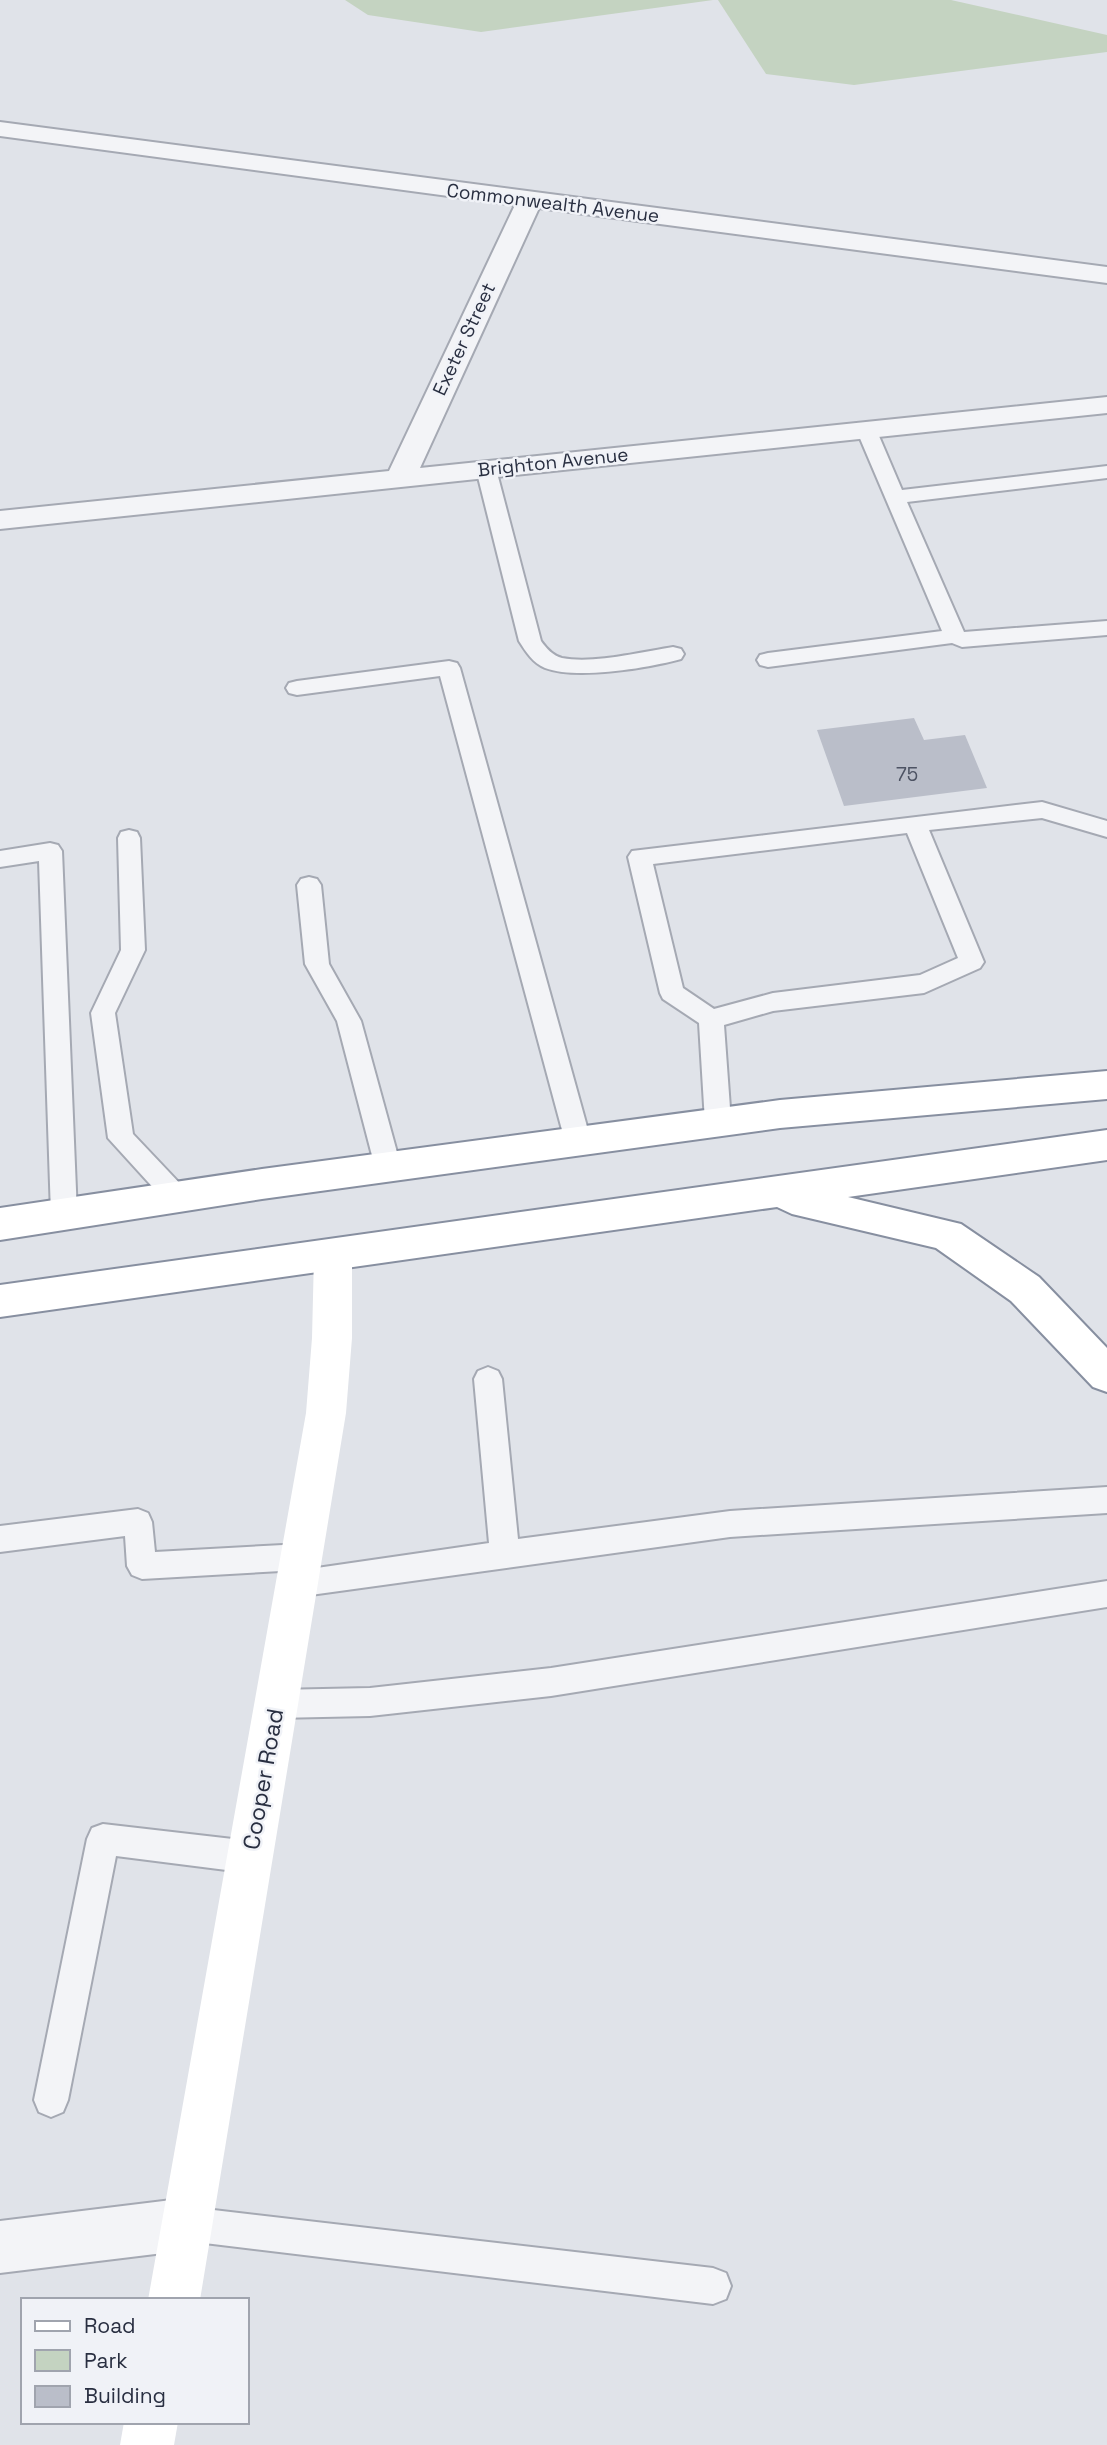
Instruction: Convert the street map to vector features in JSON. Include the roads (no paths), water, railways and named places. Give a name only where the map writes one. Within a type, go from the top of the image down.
[{"type":"main road","points":[[0,1224],[388,1167],[780,1114],[1107,1085]]},
{"type":"main road","points":[[0,1301],[1107,1145]]},
{"type":"main road","points":[[770,1193],[947,1235],[1025,1289],[1107,1374]]},
{"type":"main road","name":"Cooper Road","points":[[174,2298],[326,1413],[332,1338],[333,1256]]},
{"type":"main road","points":[[147,2445],[151,2424]]},
{"type":"street","name":"Commonwealth Avenue","points":[[0,129],[1107,275]]},
{"type":"street","name":"Exeter Street","points":[[400,479],[530,200]]},
{"type":"street","name":"Brighton Avenue","points":[[0,520],[1107,405]]},
{"type":"street","points":[[0,2247],[188,2224]]},
{"type":"lane","points":[[866,429],[955,636]]},
{"type":"lane","points":[[486,470],[530,641],[540,656],[556,665],[578,665],[673,654]]},
{"type":"lane","points":[[895,497],[1107,472]]},
{"type":"lane","points":[[768,660],[955,636],[962,639],[1107,628]]},
{"type":"lane","points":[[297,688],[449,668],[578,1141]]},
{"type":"lane","points":[[915,824],[972,962],[924,984],[774,1002],[710,1019],[672,993],[640,857],[915,824],[1042,810],[1107,829]]},
{"type":"lane","points":[[129,838],[133,950],[103,1013],[121,1138],[177,1197]]},
{"type":"lane","points":[[0,859],[50,851],[64,1214]]},
{"type":"lane","points":[[309,885],[317,964],[349,1021],[388,1167]]},
{"type":"lane","points":[[710,1019],[718,1122]]},
{"type":"lane","points":[[488,1378],[505,1554]]},
{"type":"lane","points":[[0,1539],[138,1522],[142,1566],[299,1571],[505,1554],[730,1524],[1107,1500]]},
{"type":"lane","points":[[276,1704],[370,1702],[551,1682],[1107,1594]]},
{"type":"lane","points":[[51,2100],[103,1839],[250,1857]]},
{"type":"lane","points":[[188,2224],[713,2286]]}]
